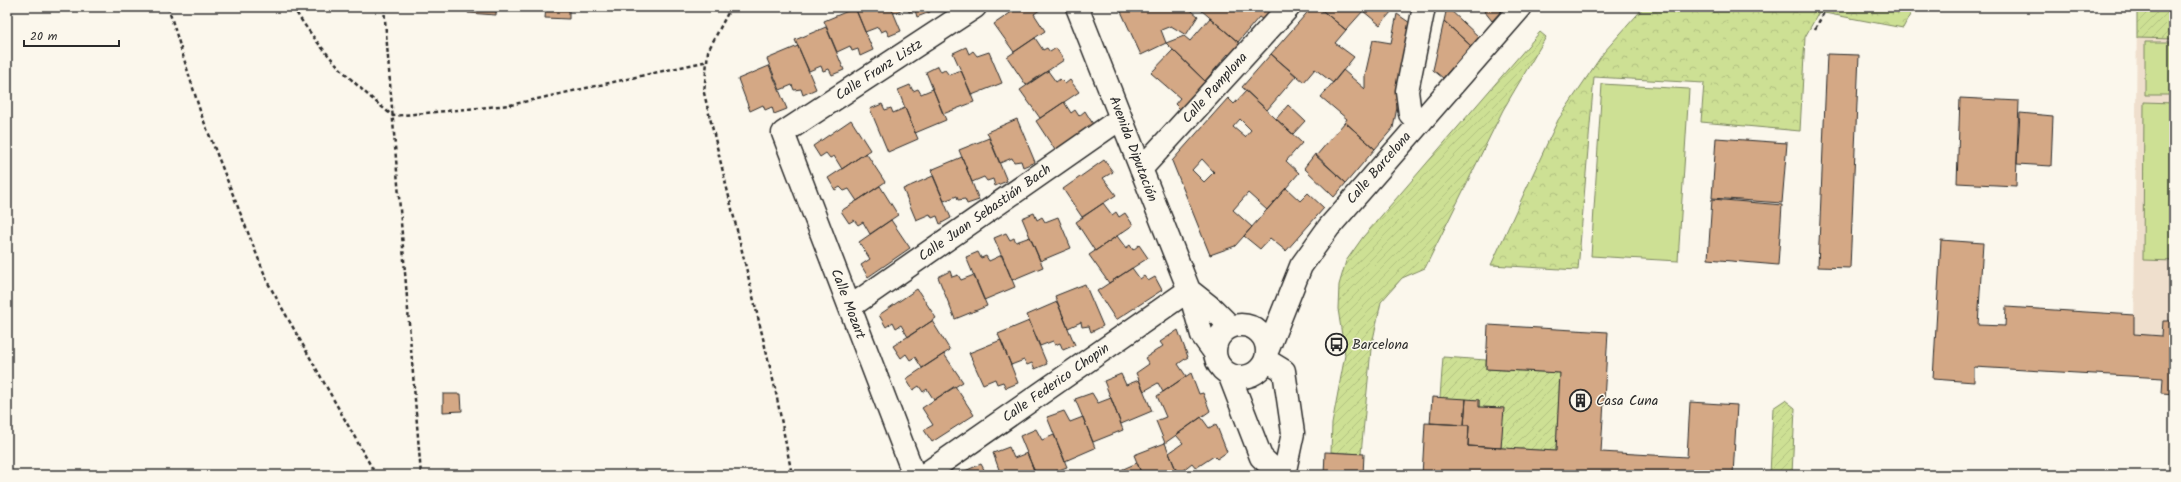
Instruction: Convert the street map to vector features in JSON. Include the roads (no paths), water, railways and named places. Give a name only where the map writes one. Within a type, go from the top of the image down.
[{"type":"street","name":"Calle Franz Listz","points":[[783,133],[975,7]]},
{"type":"street","name":"Calle Pamplona","points":[[1141,169],[1289,7]]},
{"type":"street","points":[[1419,123],[1410,114],[1407,91],[1424,7]]},
{"type":"street","name":"Calle Barcelona","points":[[1267,354],[1301,266],[1329,227],[1521,7]]},
{"type":"street","name":"Avenida Diputación","points":[[1085,12],[1121,118],[1189,290],[1202,335],[1215,353]]},
{"type":"street","name":"Calle Juan Sebastián Bach","points":[[850,307],[1121,118]]},
{"type":"street","name":"Calle Mozart","points":[[783,133],[914,475]]},
{"type":"street","name":"Avenida Diputación","points":[[1189,290],[1213,309],[1231,327]]},
{"type":"street","name":"Calle Federico Chopin","points":[[924,475],[1189,290]]},
{"type":"street","points":[[1280,475],[1261,457],[1229,374],[1219,364],[1215,353],[1221,333],[1231,327],[1243,325],[1256,329],[1262,334],[1267,354],[1284,371],[1293,433],[1284,475]]},
{"type":"street","points":[[1229,374],[1237,377],[1253,374],[1259,370],[1267,354]]},
{"type":"place","name":"Barcelona","points":[[1336,345]]},
{"type":"place","name":"Casa Cuna","points":[[1581,401]]}]
